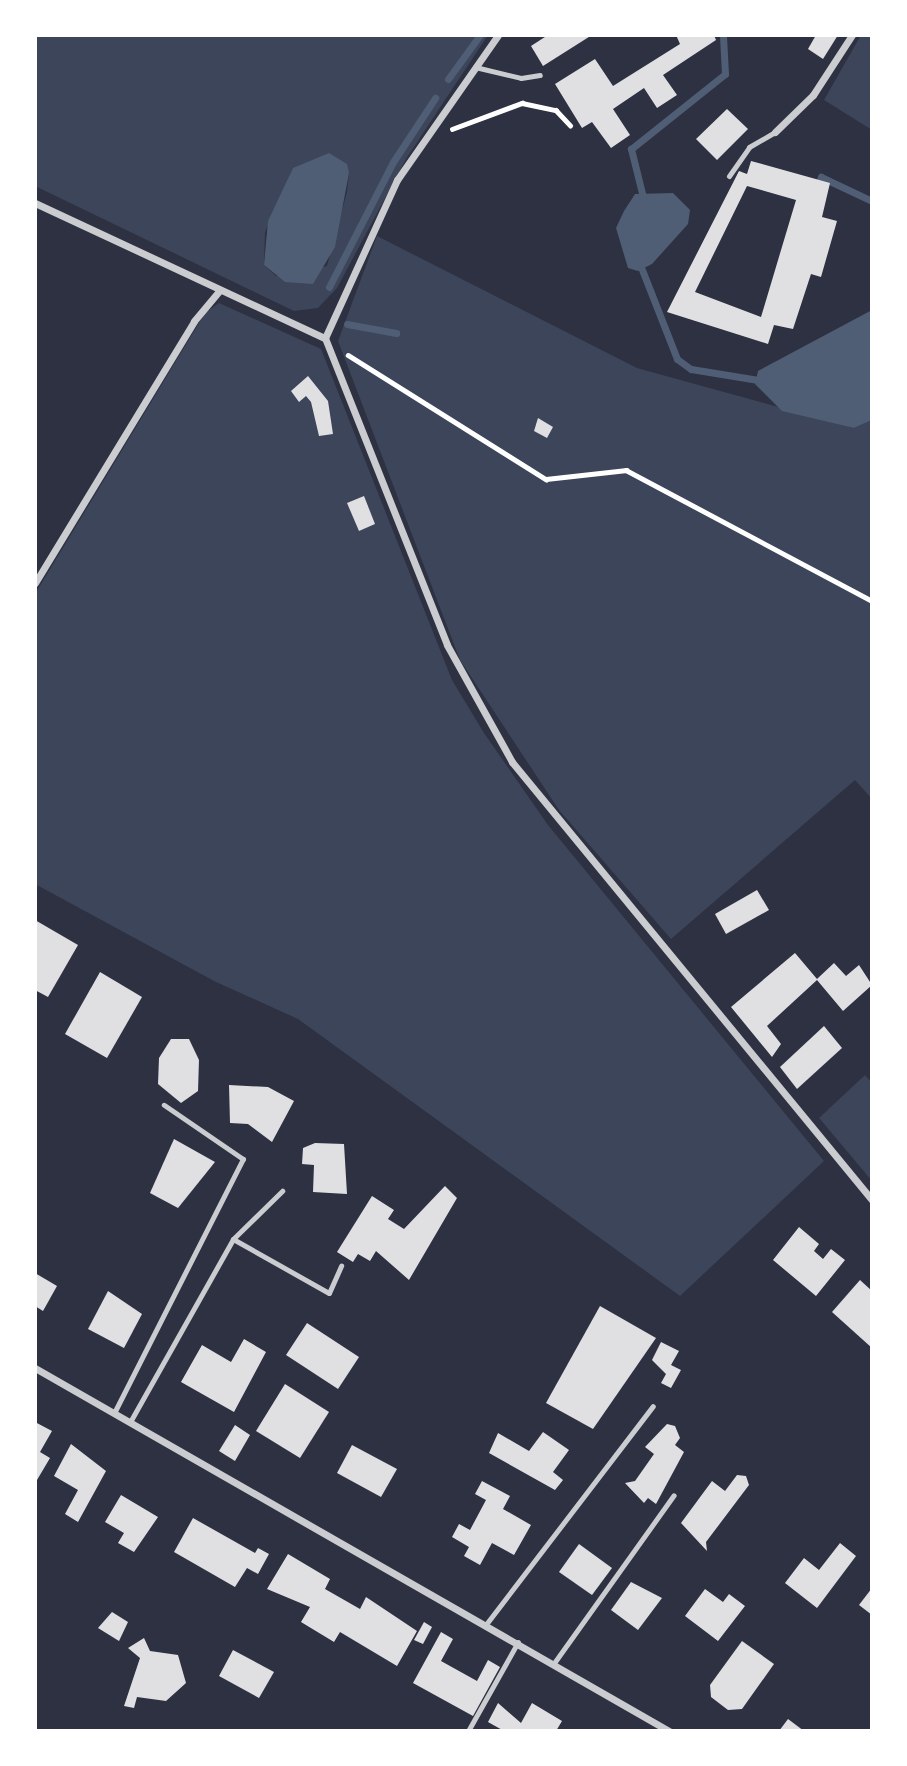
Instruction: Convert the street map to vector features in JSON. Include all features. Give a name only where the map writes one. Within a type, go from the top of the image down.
[{"type":"street","points":[[325,338],[370,232],[422,142],[498,35]]},
{"type":"street","points":[[775,132],[813,95],[852,35]]},
{"type":"street","points":[[35,203],[219,291],[325,338],[333,352],[447,645],[512,762],[872,1200]]},
{"type":"street","points":[[35,583],[194,321],[219,291]]},
{"type":"street","points":[[35,1368],[487,1623],[669,1731]]},
{"type":"lane","points":[[475,67],[521,78],[540,75]]},
{"type":"lane","points":[[729,176],[749,147],[775,132]]},
{"type":"lane","points":[[114,1413],[243,1159],[164,1105]]},
{"type":"lane","points":[[130,1422],[233,1238],[282,1191]]},
{"type":"lane","points":[[233,1238],[329,1293],[341,1266]]},
{"type":"lane","points":[[487,1623],[653,1406]]},
{"type":"lane","points":[[554,1663],[674,1495]]},
{"type":"lane","points":[[468,1731],[518,1642]]},
{"type":"path","points":[[422,142],[522,103],[556,110],[570,125]]},
{"type":"path","points":[[333,352],[355,357],[546,479],[626,470],[872,601]]},
{"type":"shaded area","points":[[35,35],[488,35],[406,159],[337,288],[318,308],[294,311],[35,186]],"holes":[[[293,168],[349,173],[347,192],[327,266],[276,276],[264,265],[265,232]]]},
{"type":"shaded area","points":[[861,35],[872,35],[872,130],[824,100]]},
{"type":"shaded area","points":[[329,153],[347,164],[349,173],[335,247],[313,284],[285,282],[264,265],[268,221],[293,168]]},
{"type":"shaded area","points":[[673,193],[690,210],[688,224],[652,264],[638,271],[628,268],[616,228],[624,211],[635,194]]},
{"type":"shaded area","points":[[377,236],[637,368],[854,428],[872,420],[872,799],[855,780],[671,939],[559,810],[460,660],[338,341]]},
{"type":"shaded area","points":[[219,303],[321,349],[452,680],[484,733],[548,825],[824,1161],[680,1296],[298,1019],[214,981],[35,884],[35,594],[205,313]]},
{"type":"shaded area","points":[[872,310],[872,420],[854,428],[782,411],[755,384],[758,371]]},
{"type":"shaded area","points":[[865,1075],[872,1083],[872,1181],[819,1118]]},
{"type":"building","points":[[548,35],[592,35],[543,66],[531,46]]},
{"type":"building","points":[[676,35],[714,35],[716,40],[663,75],[677,95],[657,108],[644,88],[613,109],[630,135],[611,148],[592,122],[582,128],[555,84],[595,59],[613,86],[680,44]]},
{"type":"building","points":[[816,35],[838,35],[823,59],[808,49]]},
{"type":"building","points":[[727,109],[748,129],[717,160],[696,139]]},
{"type":"building","points":[[751,161],[830,183],[822,217],[837,221],[821,277],[811,274],[793,329],[774,325],[768,344],[667,312],[739,171],[747,174]],"holes":[[[747,186],[796,200],[761,317],[695,292]]]},
{"type":"building","points":[[308,376],[328,401],[333,434],[319,436],[311,402],[306,396],[299,402],[291,391]]},
{"type":"building","points":[[538,418],[553,427],[547,438],[534,431]]},
{"type":"building","points":[[364,496],[375,524],[359,531],[347,503]]},
{"type":"building","points":[[757,890],[769,910],[726,934],[715,914]]},
{"type":"building","points":[[35,920],[78,945],[48,997],[35,990]]},
{"type":"building","points":[[795,953],[817,979],[834,963],[846,976],[859,965],[872,985],[843,1011],[817,980],[767,1026],[781,1044],[772,1057],[731,1007]]},
{"type":"building","points":[[100,972],[142,997],[107,1058],[65,1034]]},
{"type":"building","points":[[824,1026],[842,1048],[797,1089],[780,1067]]},
{"type":"building","points":[[171,1039],[189,1039],[199,1060],[198,1091],[181,1103],[158,1084],[159,1058]]},
{"type":"building","points":[[229,1085],[268,1087],[294,1101],[272,1142],[248,1124],[230,1123]]},
{"type":"building","points":[[174,1139],[215,1162],[178,1208],[150,1193]]},
{"type":"building","points":[[315,1143],[344,1144],[347,1194],[313,1192],[314,1165],[302,1164],[303,1148]]},
{"type":"building","points":[[445,1186],[457,1198],[409,1280],[376,1251],[370,1261],[358,1254],[353,1262],[337,1252],[372,1196],[394,1210],[388,1219],[404,1229]]},
{"type":"building","points":[[799,1227],[819,1244],[814,1251],[823,1259],[831,1249],[845,1260],[816,1296],[773,1260]]},
{"type":"building","points":[[35,1273],[57,1286],[43,1311],[35,1306]]},
{"type":"building","points":[[860,1280],[872,1291],[872,1348],[832,1312]]},
{"type":"building","points":[[108,1291],[142,1314],[124,1348],[88,1329]]},
{"type":"building","points":[[600,1306],[656,1338],[593,1429],[546,1403]]},
{"type":"building","points":[[307,1323],[359,1357],[338,1389],[286,1355]]},
{"type":"building","points":[[244,1339],[266,1352],[234,1412],[181,1382],[202,1345],[231,1362]]},
{"type":"building","points":[[661,1342],[679,1351],[671,1365],[681,1370],[671,1388],[661,1383],[666,1374],[652,1360]]},
{"type":"building","points":[[285,1384],[329,1412],[300,1458],[256,1431]]},
{"type":"building","points":[[35,1422],[52,1431],[40,1452],[50,1458],[37,1480]]},
{"type":"building","points":[[667,1424],[675,1426],[680,1438],[675,1445],[684,1452],[656,1504],[648,1498],[644,1503],[625,1483],[635,1481],[654,1454],[645,1447]]},
{"type":"building","points":[[235,1425],[250,1435],[235,1461],[219,1451]]},
{"type":"building","points":[[543,1432],[569,1450],[553,1472],[563,1480],[555,1490],[489,1453],[498,1433],[529,1451]]},
{"type":"building","points":[[71,1444],[106,1471],[78,1522],[65,1514],[78,1490],[54,1476]]},
{"type":"building","points":[[352,1445],[397,1469],[381,1497],[337,1473]]},
{"type":"building","points":[[737,1475],[746,1476],[749,1485],[706,1542],[707,1551],[681,1523],[712,1481],[725,1491]]},
{"type":"building","points":[[482,1481],[510,1496],[503,1509],[531,1525],[514,1555],[492,1543],[480,1565],[464,1556],[469,1547],[452,1537],[459,1524],[470,1530],[486,1500],[475,1494]]},
{"type":"building","points":[[121,1495],[158,1517],[134,1552],[118,1543],[124,1533],[105,1522]]},
{"type":"building","points":[[193,1518],[255,1553],[258,1548],[269,1554],[258,1574],[247,1568],[235,1587],[174,1552]]},
{"type":"building","points":[[840,1543],[856,1556],[817,1608],[785,1583],[804,1558],[819,1570]]},
{"type":"building","points":[[579,1544],[612,1568],[592,1595],[559,1572]]},
{"type":"building","points":[[288,1554],[330,1579],[325,1589],[360,1609],[366,1597],[417,1631],[397,1666],[340,1632],[334,1642],[301,1622],[310,1607],[267,1589]]},
{"type":"building","points":[[631,1582],[662,1598],[638,1630],[611,1610]]},
{"type":"building","points":[[872,1588],[872,1615],[859,1605]]},
{"type":"building","points":[[705,1589],[723,1602],[729,1594],[745,1606],[718,1641],[685,1616]]},
{"type":"building","points":[[112,1612],[128,1622],[119,1641],[98,1628]]},
{"type":"building","points":[[424,1622],[432,1627],[423,1644],[414,1640]]},
{"type":"building","points":[[441,1632],[453,1639],[441,1661],[477,1681],[488,1660],[500,1667],[473,1716],[413,1683]]},
{"type":"building","points":[[144,1638],[150,1651],[178,1655],[186,1683],[166,1701],[137,1697],[134,1708],[124,1706],[140,1658],[128,1648]]},
{"type":"building","points":[[742,1641],[774,1664],[742,1709],[728,1710],[711,1697],[710,1685]]},
{"type":"building","points":[[233,1650],[274,1672],[259,1698],[219,1676]]},
{"type":"building","points":[[498,1703],[521,1723],[532,1703],[562,1721],[556,1731],[504,1731],[488,1722]]},
{"type":"building","points":[[788,1719],[804,1731],[779,1731]]},
{"type":"waterway","points":[[448,79],[480,35]]},
{"type":"waterway","points":[[644,201],[631,149],[725,74],[723,35]]},
{"type":"waterway","points":[[329,287],[393,162],[435,98]]},
{"type":"waterway","points":[[817,188],[821,177],[872,201]]},
{"type":"waterway","points":[[639,262],[677,359],[691,369],[764,381]]},
{"type":"waterway","points":[[347,324],[396,333]]}]
